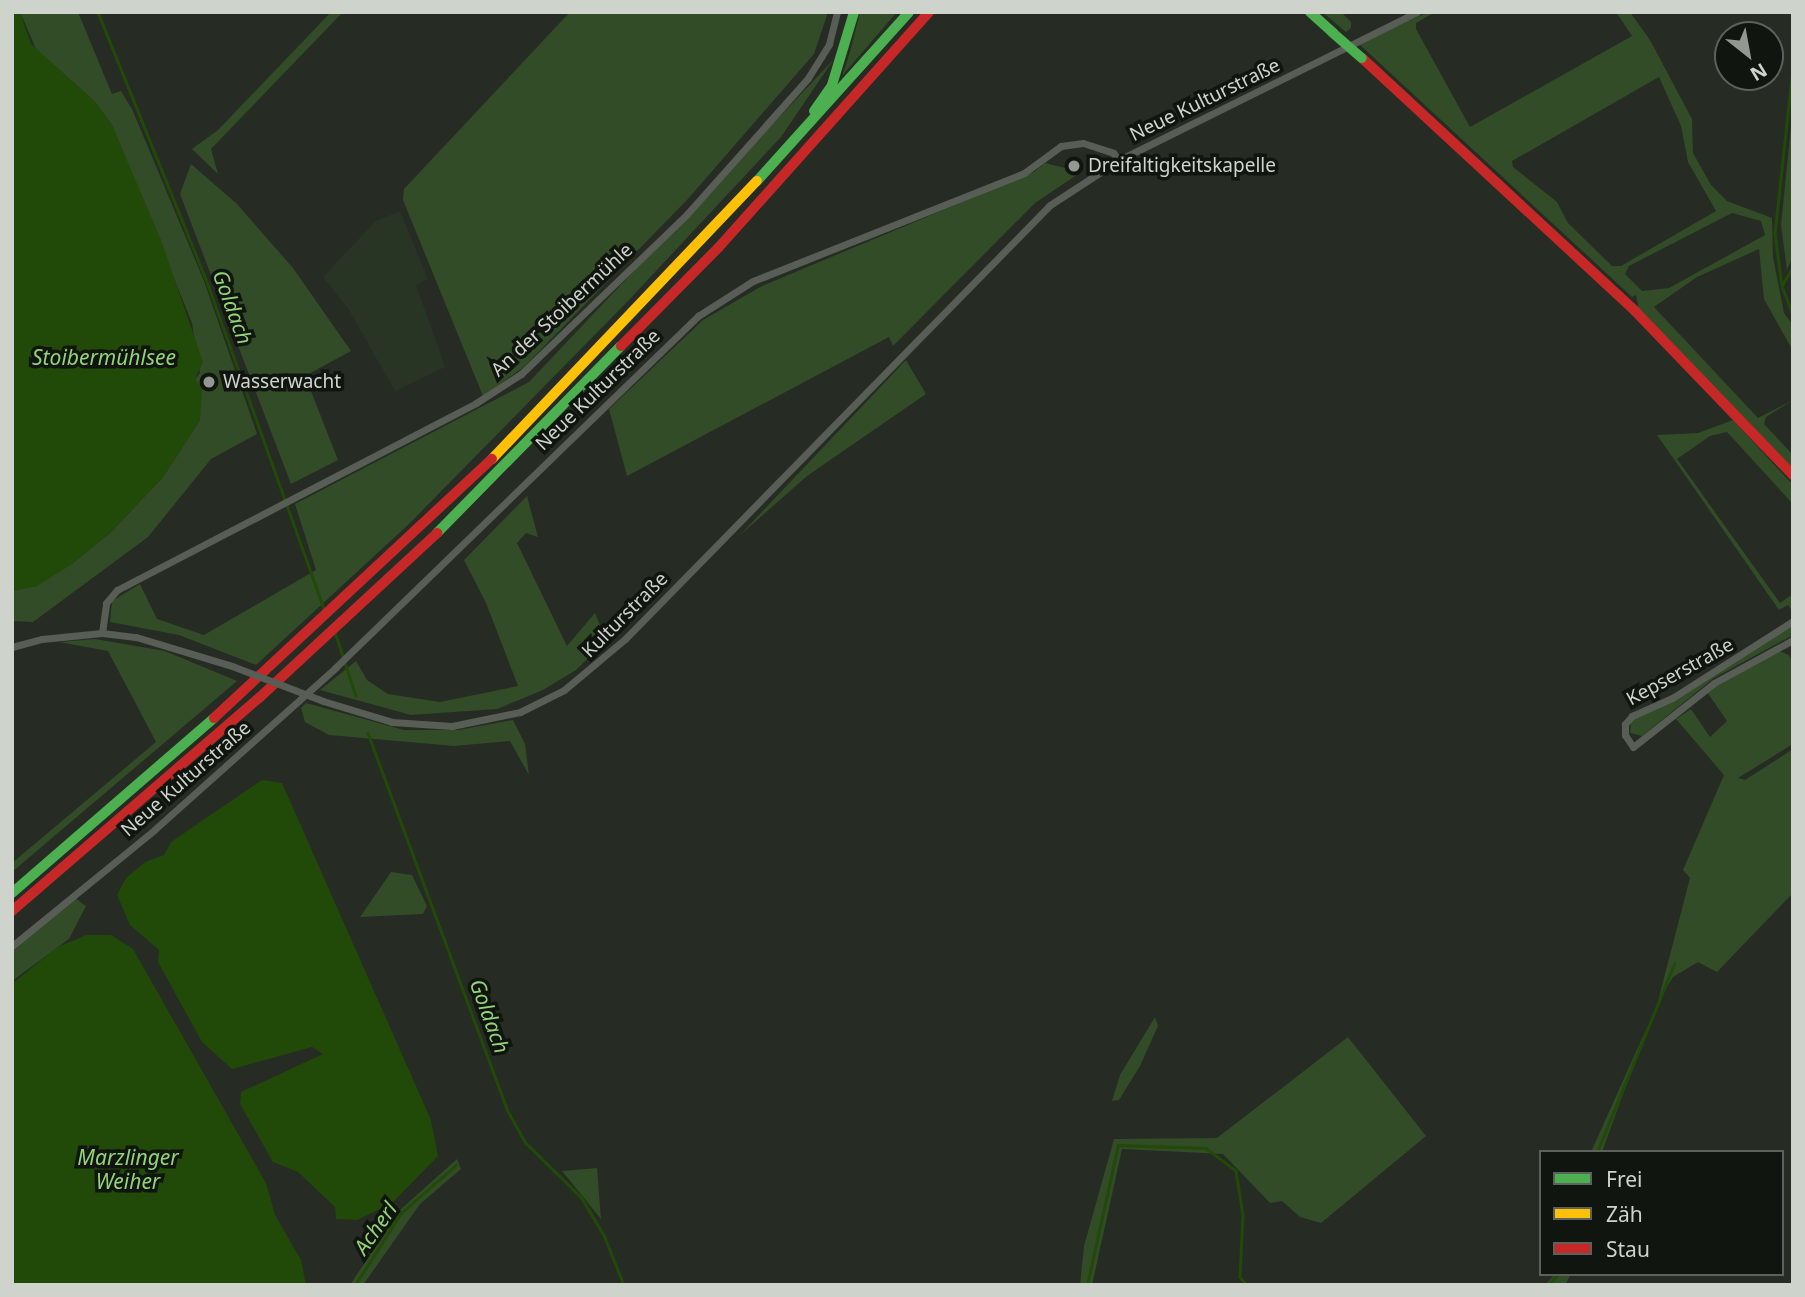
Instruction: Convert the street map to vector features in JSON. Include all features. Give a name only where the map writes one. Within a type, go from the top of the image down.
[{"type":"main road","points":[[785,153],[790,137],[832,85],[854,12]]},
{"type":"main road","points":[[12,893],[321,623],[525,428],[785,153],[909,12]]},
{"type":"main road","points":[[12,911],[342,623],[614,356],[929,12]]},
{"type":"main road","points":[[1310,12],[1635,311],[1793,475]]},
{"type":"street","name":"An der Stoibermühle","points":[[102,633],[106,603],[113,593],[476,403],[527,369],[687,214],[808,78],[829,44],[837,12]]},
{"type":"street","name":"Neue Kulturstraße","points":[[12,946],[154,830],[335,668],[640,368],[720,302],[753,281],[1024,173],[1062,146],[1083,144],[1113,153],[1119,160],[1418,12]]},
{"type":"street","name":"Kulturstraße","points":[[12,647],[42,639],[102,633],[136,637],[232,666],[323,701],[392,722],[453,726],[520,712],[572,685],[634,629],[1050,205],[1119,160]]},
{"type":"street","name":"Kepserstraße","points":[[1793,621],[1672,698],[1632,716],[1625,724],[1625,735],[1633,747],[1714,683],[1793,640]]},
{"type":"shaded area","points":[[20,12],[78,12],[112,94],[121,91],[132,109],[204,281],[257,434],[211,459],[148,537],[33,622],[12,621],[12,591],[36,586],[73,563],[110,533],[163,477],[200,420],[195,379],[200,373],[192,323],[112,125],[94,101],[36,49]]},
{"type":"shaded area","points":[[331,12],[343,12],[211,149],[218,174],[192,149],[218,130]]},
{"type":"shaded area","points":[[570,12],[828,12],[814,54],[687,200],[524,367],[483,396],[403,200],[404,189]]},
{"type":"shaded area","points":[[860,12],[897,12],[842,76],[850,52]]},
{"type":"shaded area","points":[[1322,12],[1341,12],[1351,22],[1351,28],[1346,32]]},
{"type":"shaded area","points":[[1428,12],[1435,12],[1416,23],[1416,29],[1470,127],[1632,36],[1616,12],[1630,12],[1650,40],[1692,119],[1693,153],[1711,185],[1727,201],[1772,218],[1773,257],[1784,313],[1793,325],[1793,351],[1764,299],[1759,249],[1697,277],[1654,307],[1758,418],[1793,400],[1766,417],[1764,424],[1793,455],[1793,469],[1639,310],[1636,295],[1632,297],[1359,44]],"holes":[[[1659,77],[1681,126],[1688,162],[1716,211],[1621,266],[1612,266],[1568,223],[1557,202],[1513,167],[1512,161]],[[1732,213],[1761,221],[1765,235],[1669,288],[1642,291],[1625,274],[1629,266]]]},
{"type":"shaded area","points":[[834,59],[781,137],[628,301],[409,524],[256,665],[179,635],[110,622],[112,601],[140,584],[157,619],[204,635],[316,570],[295,504],[529,382]]},
{"type":"shaded area","points":[[1793,106],[1793,256],[1787,270],[1781,225]]},
{"type":"shaded area","points":[[1045,163],[1081,172],[1035,203],[893,346],[889,337],[627,476],[609,409],[703,320],[762,286],[1034,172]]},
{"type":"shaded area","points":[[191,164],[237,204],[293,268],[351,351],[305,376],[338,460],[291,484],[180,194]]},
{"type":"shaded area","points":[[400,211],[428,279],[416,285],[445,367],[395,391],[349,310],[323,277],[376,221]]},
{"type":"shaded area","points":[[906,360],[926,394],[807,476],[739,536]]},
{"type":"shaded area","points":[[1733,420],[1793,485],[1793,504],[1727,432],[1710,436],[1677,459],[1780,603],[1793,594],[1792,611],[1788,605],[1779,610],[1657,435],[1698,433]]},
{"type":"shaded area","points":[[527,496],[538,537],[526,533],[517,543],[567,646],[595,613],[602,630],[659,582],[663,585],[576,670],[543,690],[497,709],[411,715],[320,690],[356,661],[367,680],[388,694],[440,702],[518,686],[486,603],[464,560]]},
{"type":"shaded area","points":[[1793,626],[1793,635],[1714,678],[1642,736],[1630,733],[1631,722],[1638,716]]},
{"type":"shaded area","points":[[95,639],[165,651],[237,681],[12,872],[12,863],[156,742],[108,651],[59,642]]},
{"type":"shaded area","points":[[1777,650],[1789,655],[1793,663],[1793,744],[1738,778],[1745,780],[1793,749],[1793,893],[1717,972],[1698,962],[1673,977],[1658,1001],[1690,878],[1683,870],[1724,775],[1676,719],[1691,709],[1710,737],[1727,721],[1707,692]]},
{"type":"shaded area","points":[[306,703],[404,730],[458,730],[513,720],[525,744],[529,775],[510,741],[454,746],[329,735],[305,722],[301,708]]},
{"type":"shaded area","points":[[391,872],[412,875],[427,906],[423,914],[360,917]]},
{"type":"shaded area","points":[[75,898],[86,906],[69,939],[12,981],[12,951]]},
{"type":"shaded area","points":[[1155,1017],[1158,1026],[1140,1066],[1119,1100],[1112,1101],[1120,1075]]},
{"type":"shaded area","points":[[1648,1025],[1603,1150],[1592,1150]]},
{"type":"shaded area","points":[[1348,1037],[1426,1136],[1321,1223],[1300,1217],[1282,1201],[1270,1203],[1223,1154],[1122,1149],[1092,1285],[1080,1285],[1084,1246],[1114,1139],[1217,1138]]},
{"type":"shaded area","points":[[457,1159],[461,1169],[420,1204],[363,1285],[350,1285],[399,1211]]},
{"type":"shaded area","points":[[597,1168],[601,1219],[562,1171]]},
{"type":"shaded area","points":[[1553,1276],[1570,1276],[1565,1285],[1545,1285]]},
{"type":"water","name":"Stoibermühlsee","points":[[12,12],[20,12],[31,44],[94,101],[112,125],[161,240],[203,362],[195,379],[202,388],[200,420],[163,477],[110,533],[73,563],[37,586],[13,591]]},
{"type":"water","points":[[262,780],[282,783],[431,1120],[438,1156],[392,1203],[357,1220],[336,1219],[335,1207],[298,1172],[273,1162],[240,1104],[241,1092],[323,1054],[312,1047],[232,1069],[202,1042],[158,962],[159,950],[130,925],[117,895],[126,878],[145,862],[164,855],[171,842]]},
{"type":"water","name":"Marzlinger Weiher","points":[[86,935],[111,935],[133,949],[266,1183],[275,1215],[301,1260],[306,1285],[12,1285],[12,984],[56,948]]},
{"type":"waterway","name":"Goldach","points":[[98,12],[206,279],[325,611]]},
{"type":"waterway","points":[[1793,68],[1775,233],[1782,286],[1793,314]]},
{"type":"waterway","points":[[1782,285],[1793,267]]},
{"type":"waterway","name":"Goldach","points":[[335,632],[356,696]]},
{"type":"waterway","name":"Goldach","points":[[368,733],[508,1111],[526,1143],[581,1197],[604,1235],[624,1285]]},
{"type":"waterway","points":[[1598,1150],[1674,964]]},
{"type":"waterway","points":[[1087,1285],[1118,1145],[1206,1148],[1236,1171],[1243,1215],[1240,1277],[1247,1285]]},
{"type":"waterway","name":"Acherl","points":[[355,1285],[401,1213],[456,1165]]},
{"type":"waterway","points":[[1548,1285],[1556,1276]]},
{"type":"traffic: fast","points":[[814,111],[832,85],[854,12]]},
{"type":"traffic: fast","points":[[757,181],[909,12]]},
{"type":"traffic: fast","points":[[1310,12],[1333,33]]},
{"type":"traffic: fast","points":[[1333,33],[1362,58]]},
{"type":"traffic: fast","points":[[437,533],[621,346]]},
{"type":"traffic: fast","points":[[12,893],[214,718]]},
{"type":"traffic: slow","points":[[492,459],[757,181]]},
{"type":"traffic: jam","points":[[621,346],[719,247],[929,12]]},
{"type":"traffic: jam","points":[[1362,58],[1635,311],[1793,475]]},
{"type":"traffic: jam","points":[[214,718],[492,459]]},
{"type":"traffic: jam","points":[[12,911],[259,698],[437,533]]},
{"type":"place","name":"Dreifaltigkeitskapelle","points":[[1074,166]]},
{"type":"place","name":"Wasserwacht","points":[[209,382]]}]
